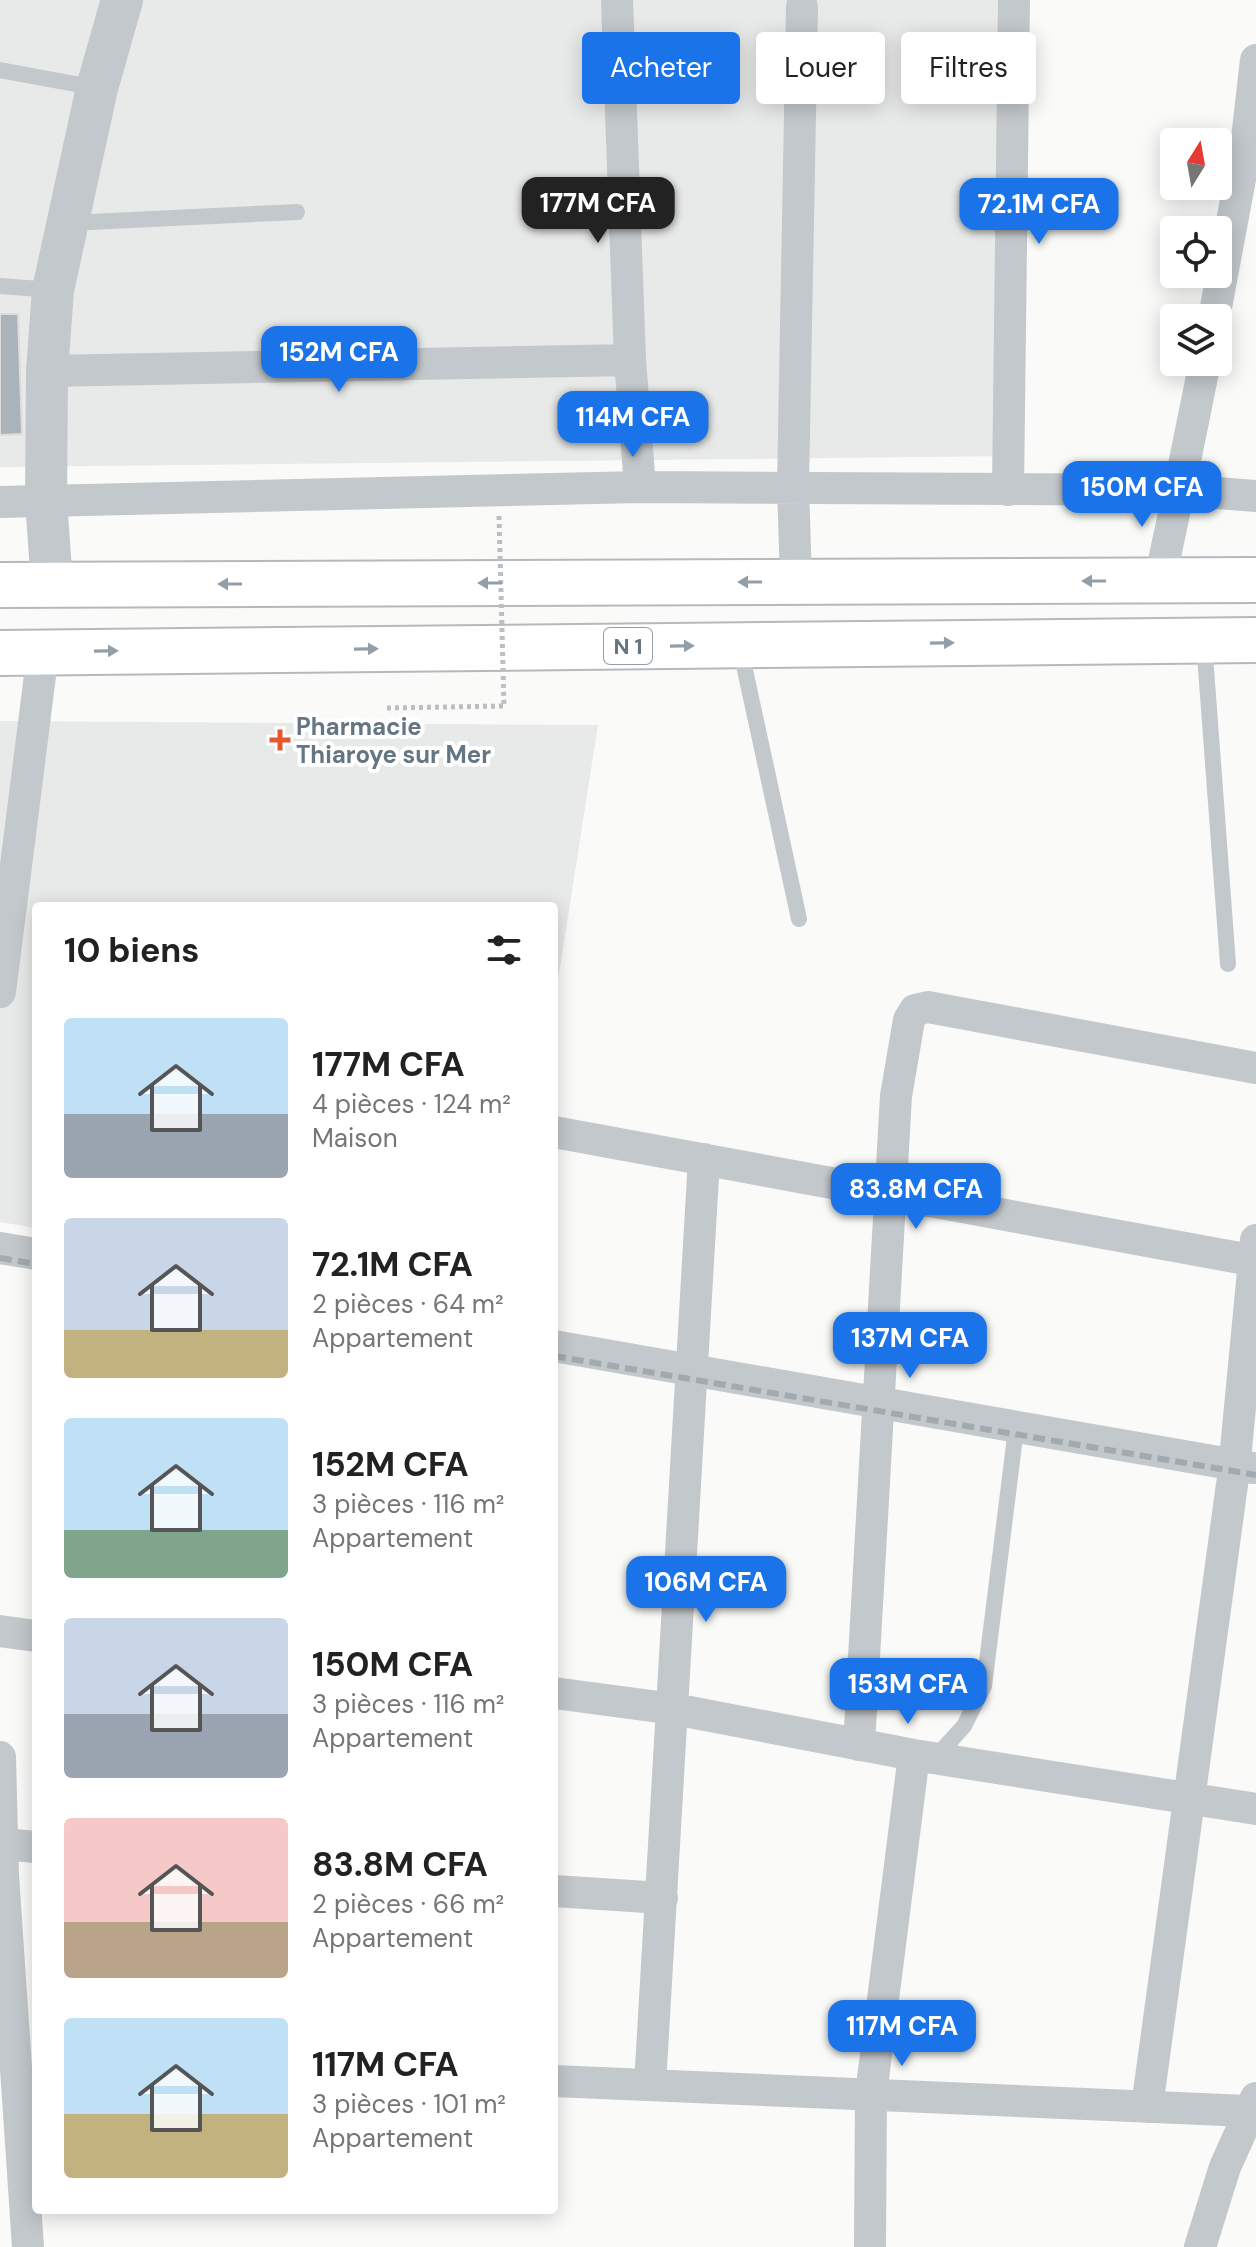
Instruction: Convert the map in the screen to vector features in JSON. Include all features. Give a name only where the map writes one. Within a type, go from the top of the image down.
[{"type":"highway","points":[[0,585],[1256,580]]},
{"type":"highway","name":"N 1","points":[[0,653],[1256,640]]},
{"type":"street","points":[[52,584],[46,501],[47,371],[53,290],[97,88],[122,0]]},
{"type":"street","points":[[617,0],[630,360],[640,487]]},
{"type":"street","points":[[1008,490],[1014,0]]},
{"type":"street","points":[[796,582],[793,486],[802,7]]},
{"type":"street","points":[[1217,304],[1251,148],[1256,60]]},
{"type":"street","points":[[47,371],[630,360]]},
{"type":"street","points":[[1160,580],[1202,376]]},
{"type":"street","points":[[0,502],[793,486],[1179,490],[1256,496]]},
{"type":"street","points":[[0,992],[43,652]]},
{"type":"street","points":[[859,1745],[896,1096],[909,1020],[915,1010],[928,1007],[1256,1068]]},
{"type":"street","points":[[558,1133],[890,1194],[1254,1254],[1245,1466],[1189,1798],[1147,2107]]},
{"type":"street","points":[[650,2085],[704,1159]]},
{"type":"street","points":[[0,1248],[32,1253]]},
{"type":"street","points":[[558,1347],[1016,1429],[1245,1466]]},
{"type":"street","points":[[0,1631],[32,1635]]},
{"type":"street","points":[[558,1694],[674,1709],[924,1757],[1256,1809]]},
{"type":"street","points":[[0,1757],[2,1864],[28,2247]]},
{"type":"street","points":[[870,2247],[871,2094],[924,1757]]},
{"type":"street","points":[[2,1864],[32,1849]]},
{"type":"street","points":[[558,1891],[662,1898]]},
{"type":"street","points":[[558,2081],[1147,2107],[1252,2104],[1200,2247]]},
{"type":"lane","points":[[0,70],[97,88]]},
{"type":"lane","points":[[67,223],[297,212]]},
{"type":"lane","points":[[0,286],[53,290]]},
{"type":"lane","points":[[1204,641],[1228,964]]},
{"type":"lane","points":[[740,645],[799,919]]},
{"type":"lane","points":[[924,1757],[964,1726],[984,1686],[1016,1429]]},
{"type":"path","points":[[387,708],[504,706],[499,516]]},
{"type":"shaded area","points":[[0,0],[1026,0],[1025,32],[901,32],[901,104],[1023,104],[1013,456],[0,467]]},
{"type":"shaded area","points":[[0,721],[598,725],[558,980],[558,902],[32,902],[32,1227],[0,1222]]},
{"type":"building","points":[[0,314],[18,314],[22,434],[0,435]]},
{"type":"railway","points":[[0,1258],[32,1263]]},
{"type":"railway","points":[[558,1357],[1256,1475]]},
{"type":"place","name":"Pharmacie Thiaroye sur Mer","points":[[280,740]]}]
